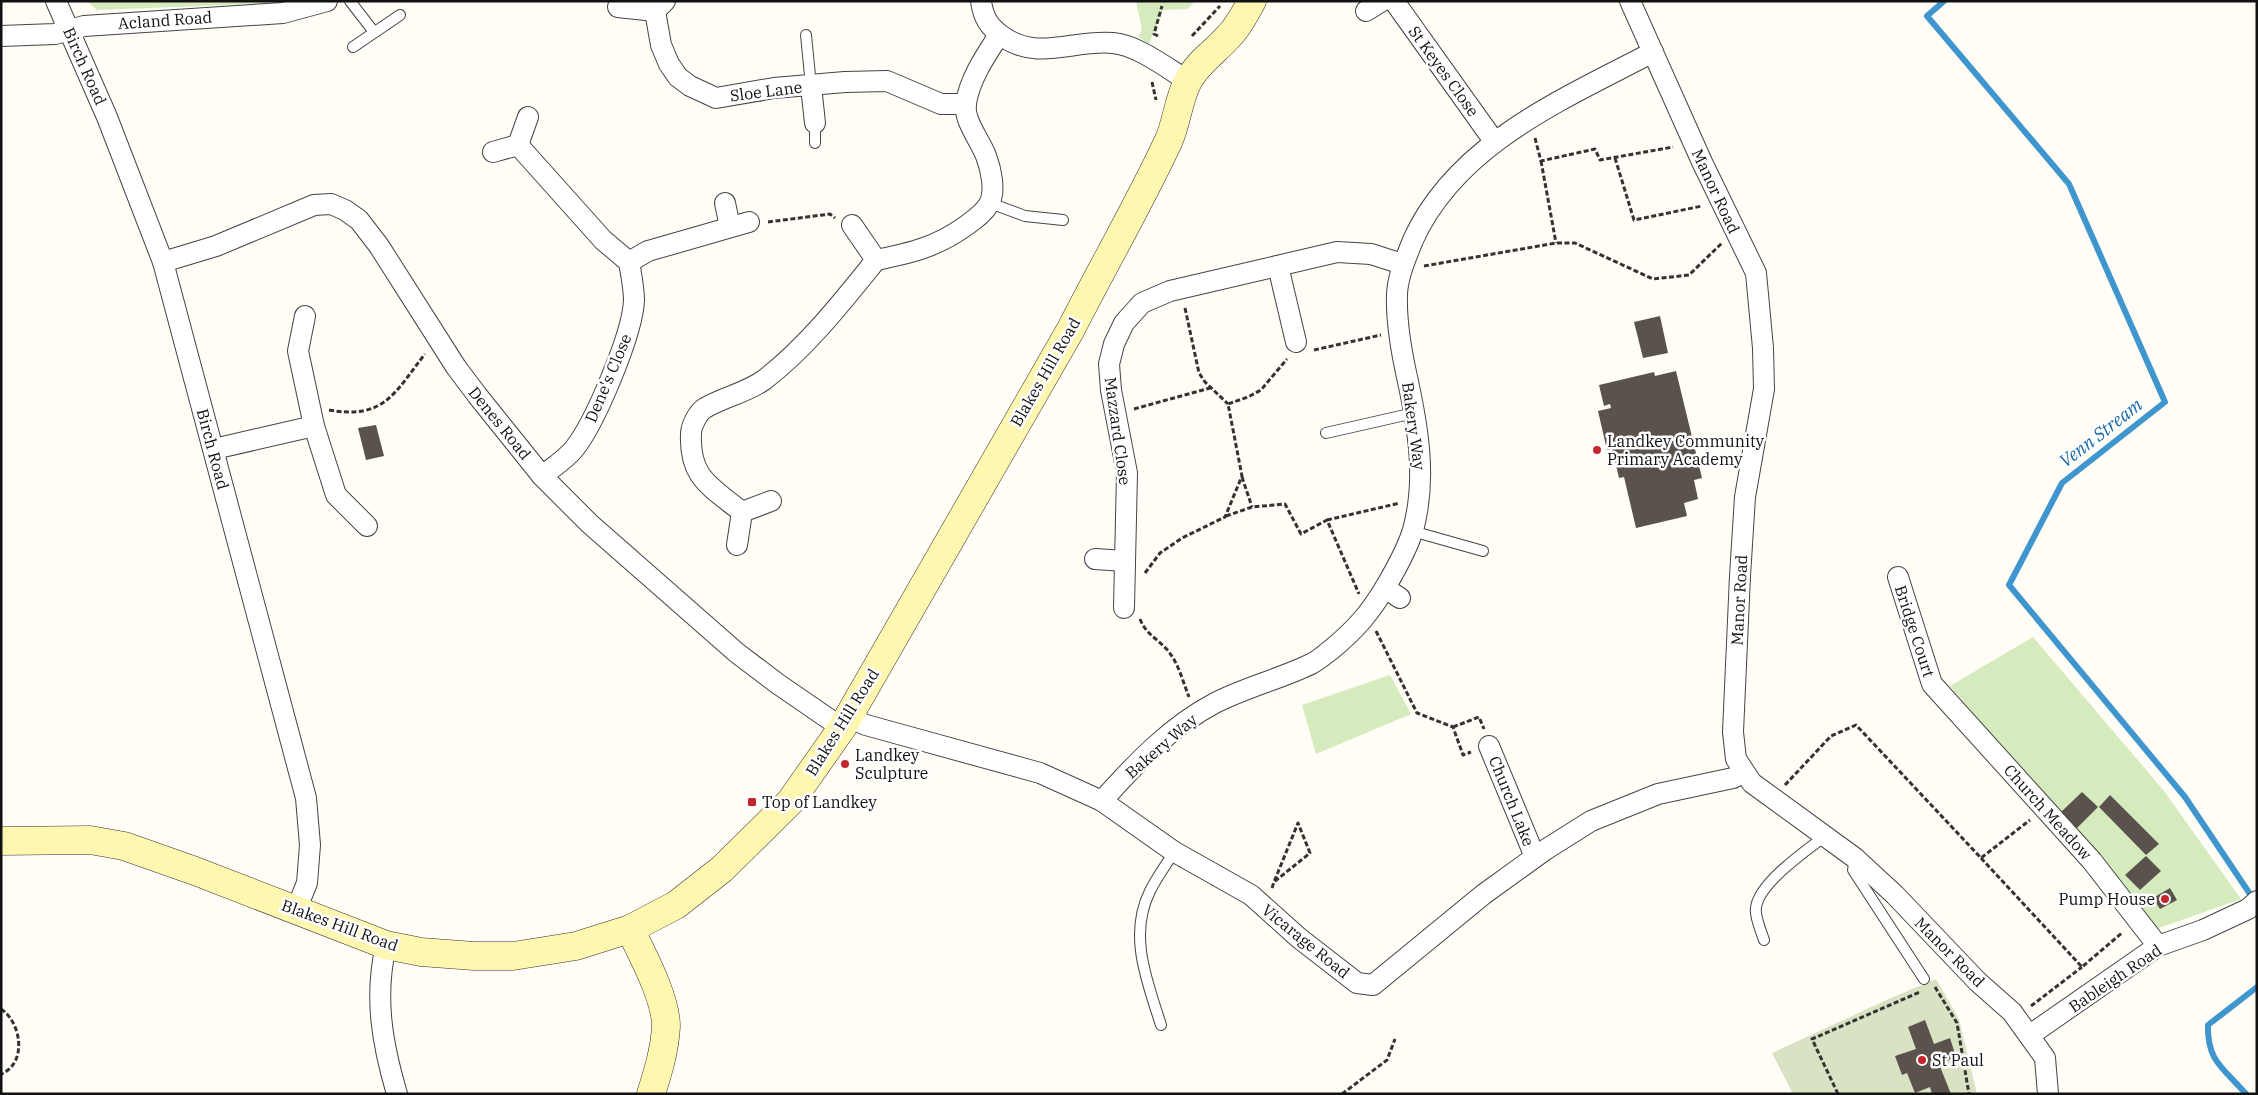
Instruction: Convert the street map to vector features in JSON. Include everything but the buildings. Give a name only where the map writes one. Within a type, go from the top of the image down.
[{"type":"street","name":"Birch Road","points":[[56,1],[107,116],[163,262],[306,798],[310,845],[307,883],[296,910]]},
{"type":"street","name":"Acland Road","points":[[1,36],[55,34],[84,26],[283,13],[328,1]]},
{"type":"street","points":[[981,1],[982,13],[989,26],[1013,44],[1028,49],[1113,42],[1129,46],[1188,81]]},
{"type":"street","name":"Blakes Hill Road","points":[[1,841],[90,840],[124,846],[195,870],[386,945],[421,952],[474,956],[512,956],[576,946],[630,929],[676,905],[734,857],[790,802],[845,722],[1071,329],[1104,263],[1137,206],[1169,139],[1179,103],[1188,81],[1197,66],[1230,36],[1252,1]]},
{"type":"street","name":"St Keyes Close","points":[[1394,1],[1494,141]]},
{"type":"street","name":"Manor Road","points":[[1630,1],[1721,202],[1756,273],[1763,348],[1764,389],[1746,497],[1740,576],[1734,732],[1736,759],[1752,783],[1854,858],[1895,896],[1964,968],[2017,1018],[2045,1058],[2048,1094]]},
{"type":"street","name":"Sloe Lane","points":[[618,7],[660,6],[661,45],[669,64],[678,77],[690,86],[716,98],[774,88],[844,82],[887,81],[941,104],[966,104]]},
{"type":"street","points":[[742,512],[706,483],[693,465],[690,444],[691,427],[703,408],[762,381],[836,309],[876,260],[916,252],[934,245],[981,215],[990,203],[992,186],[990,169],[969,118],[966,104],[978,67],[999,34]]},
{"type":"street","name":"Bakery Way","points":[[1102,801],[1148,753],[1195,715],[1217,702],[1314,663],[1359,627],[1367,614],[1392,593],[1412,531],[1421,477],[1414,413],[1399,333],[1397,293],[1402,267],[1417,232],[1434,204],[1454,177],[1494,141],[1653,52]]},
{"type":"street","name":"Sloe Lane","points":[[811,86],[815,133]]},
{"type":"street","points":[[518,145],[528,117]]},
{"type":"street","points":[[493,152],[518,145]]},
{"type":"street","points":[[518,145],[603,240],[629,262],[648,252],[740,225],[725,203]]},
{"type":"street","name":"Denes Road","points":[[163,262],[216,246],[314,205],[331,204],[345,210],[359,220],[395,270],[440,342],[477,395],[542,476],[590,524],[737,653],[778,684],[845,722]]},
{"type":"street","points":[[852,225],[876,260]]},
{"type":"street","name":"Mazzard Close","points":[[1130,609],[1125,561],[1127,474],[1111,390],[1110,364],[1114,344],[1124,323],[1142,303],[1153,296],[1337,252],[1371,254],[1402,267]]},
{"type":"street","name":"Dene's Close","points":[[542,476],[574,449],[596,411],[615,366],[630,328],[634,300],[629,262]]},
{"type":"street","points":[[1278,266],[1299,350]]},
{"type":"street","points":[[304,316],[298,350],[313,419],[336,495],[367,526]]},
{"type":"street","points":[[214,450],[313,419]]},
{"type":"street","points":[[742,512],[772,501]]},
{"type":"street","points":[[737,545],[742,512]]},
{"type":"street","points":[[1096,558],[1125,561]]},
{"type":"street","name":"Bridge Court","points":[[1898,578],[1932,684]]},
{"type":"street","name":"Church Meadow","points":[[1932,684],[2044,809],[2096,857],[2158,946]]},
{"type":"street","name":"Vicarage Road","points":[[845,722],[1040,773],[1102,801],[1174,852],[1251,895],[1298,938],[1357,982],[1373,985],[1432,936],[1535,857],[1591,821],[1658,794],[1733,778],[1744,772]]},
{"type":"street","name":"Church Lake","points":[[1489,746],[1535,857]]},
{"type":"street","name":"Bableigh Road","points":[[2030,1035],[2158,946],[2203,930],[2252,905]]},
{"type":"street","points":[[630,929],[652,978],[666,1024],[663,1050],[651,1094]]},
{"type":"street","points":[[386,945],[381,968],[379,1003],[386,1056],[397,1094]]},
{"type":"lane","points":[[350,1],[374,32]]},
{"type":"lane","points":[[353,47],[400,15]]},
{"type":"lane","points":[[806,35],[811,86]]},
{"type":"lane","points":[[990,203],[1025,216],[1063,220]]},
{"type":"lane","points":[[1326,433],[1414,413]]},
{"type":"lane","points":[[1412,531],[1483,551]]},
{"type":"lane","points":[[1764,940],[1755,911],[1760,895],[1767,884],[1825,836]]},
{"type":"lane","points":[[1161,1024],[1145,976],[1140,950],[1140,926],[1142,912],[1150,890],[1174,852]]},
{"type":"lane","points":[[1854,858],[1854,870],[1924,979]]},
{"type":"path","points":[[1162,6],[1154,34],[1162,39]]},
{"type":"path","points":[[1530,120],[1541,160],[1556,243]]},
{"type":"path","points":[[1541,160],[1595,149],[1600,160],[1694,143]]},
{"type":"path","points":[[1615,158],[1634,220],[1721,202]]},
{"type":"path","points":[[740,225],[760,232],[768,221],[830,214],[844,226],[852,225]]},
{"type":"path","points":[[1402,267],[1556,243],[1575,243],[1653,279],[1689,275],[1734,230]]},
{"type":"path","points":[[1181,289],[1199,373],[1228,404],[1242,476],[1252,507]]},
{"type":"path","points":[[1228,404],[1261,390],[1285,360],[1299,350],[1382,334],[1399,333]]},
{"type":"path","points":[[313,419],[326,409],[350,414],[382,404],[398,391],[427,351],[440,342]]},
{"type":"path","points":[[1116,414],[1211,388]]},
{"type":"path","points":[[1225,517],[1242,476]]},
{"type":"path","points":[[1142,577],[1160,553],[1182,538],[1225,517],[1252,507],[1285,504],[1301,534],[1327,520],[1418,498]]},
{"type":"path","points":[[1327,520],[1367,614],[1417,713],[1453,727],[1480,717],[1489,746],[1463,755],[1453,727]]},
{"type":"path","points":[[1130,609],[1144,628],[1169,651],[1180,671],[1195,715]]},
{"type":"path","points":[[1773,798],[1831,736],[1856,725],[2082,967]]},
{"type":"path","points":[[1981,858],[2044,809]]},
{"type":"path","points":[[1264,907],[1274,882],[1278,874],[1298,824],[1310,853],[1274,882]]},
{"type":"path","points":[[2017,1018],[2082,967],[2126,929]]},
{"type":"path","points":[[1838,1094],[1812,1039],[1935,986],[1957,1023],[1969,1094]]},
{"type":"path","points":[[1,1009],[13,1020],[19,1053],[12,1067],[1,1074]]},
{"type":"path","points":[[1342,1094],[1387,1060],[1395,1040]]},
{"type":"green space","points":[[87,1],[285,1],[279,3],[97,10]]},
{"type":"green space","points":[[1136,1],[1195,1],[1188,9],[1163,10],[1149,44],[1138,37],[1142,30]]},
{"type":"green space","points":[[2033,637],[2164,791],[2241,899],[2156,929],[1950,686]]},
{"type":"green space","points":[[1390,675],[1411,714],[1316,754],[1302,705]]},
{"type":"green space","points":[[1936,979],[1959,1019],[1977,1094],[1793,1094],[1772,1053]]},
{"type":"waterway","name":"Venn Stream","points":[[1944,1],[1927,16],[2069,184],[2165,402],[2062,483],[2009,585],[2185,797],[2254,900]]},
{"type":"waterway","points":[[2246,1094],[2218,1064],[2210,1048],[2208,1025],[2257,987]]},
{"type":"place","name":"Landkey Community Primary Academy","points":[[1597,450]]},
{"type":"place","name":"Landkey Sculpture","points":[[845,764]]},
{"type":"place","name":"Top of Landkey","points":[[752,802]]},
{"type":"place","name":"Pump House","points":[[2165,899]]},
{"type":"place","name":"St Paul","points":[[1922,1060]]}]
